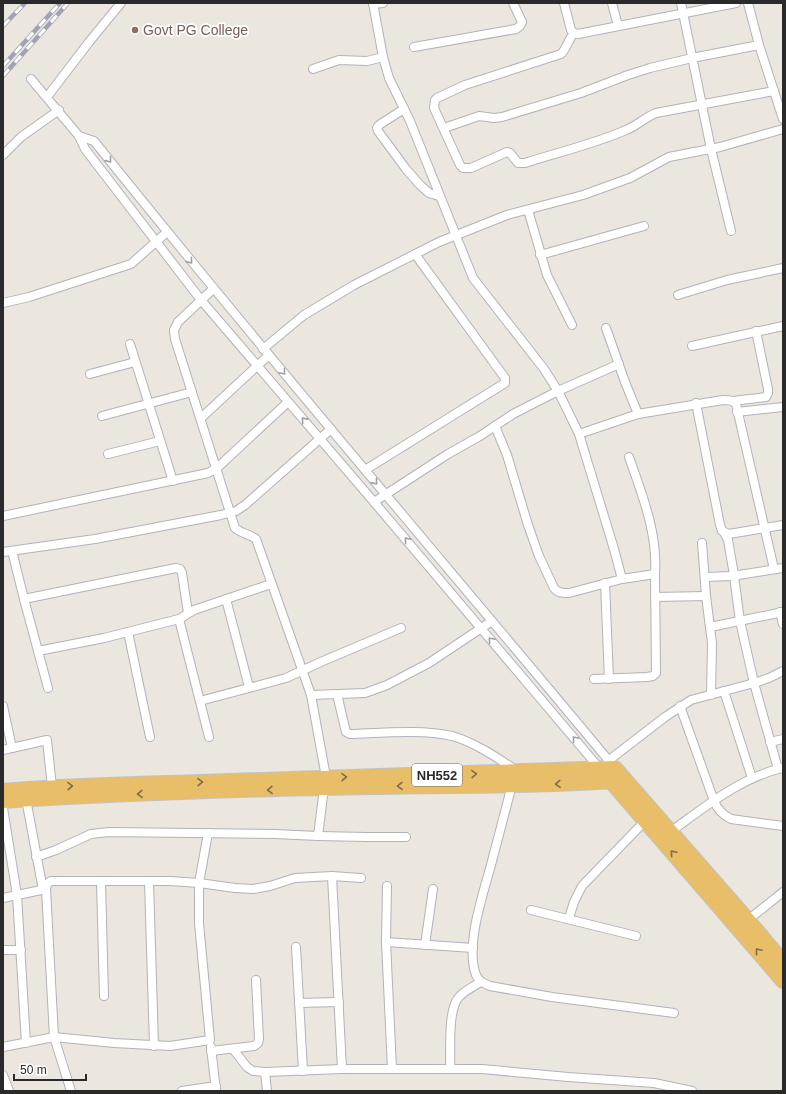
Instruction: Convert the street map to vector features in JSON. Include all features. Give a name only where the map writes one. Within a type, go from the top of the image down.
[{"type":"highway","name":"NH552","points":[[3,801],[608,766]]},
{"type":"highway","points":[[608,766],[625,780],[783,962]]},
{"type":"highway","points":[[608,766],[610,782],[783,981]]},
{"type":"highway","name":"NH552","points":[[3,791],[52,787],[325,782],[512,785],[610,782],[625,780]]},
{"type":"street","points":[[47,97],[121,3]]},
{"type":"street","points":[[383,3],[373,4],[382,57],[389,78],[404,109],[473,278],[544,369],[558,391],[579,434],[622,579]]},
{"type":"street","points":[[414,47],[516,29],[522,22],[513,3]]},
{"type":"street","points":[[564,3],[571,30],[574,34]]},
{"type":"street","points":[[612,3],[618,26]]},
{"type":"street","points":[[680,3],[711,149],[731,231]]},
{"type":"street","points":[[736,3],[718,5],[582,34],[574,34],[569,39],[564,51],[561,54],[465,85],[438,98],[433,104],[460,165],[463,168],[471,168],[507,152],[515,161],[521,164],[608,137],[629,129],[648,116],[656,113],[774,91]]},
{"type":"street","points":[[748,3],[759,45],[783,115]]},
{"type":"street","points":[[444,128],[479,116],[494,118],[502,117],[581,93],[628,75],[692,58],[759,45]]},
{"type":"street","points":[[313,69],[339,60],[367,61],[382,57]]},
{"type":"street","points":[[31,79],[79,136],[84,149],[201,300],[288,402],[321,438],[481,628],[608,766]]},
{"type":"street","points":[[404,109],[379,125],[377,128],[378,131],[406,169],[420,185],[429,193],[439,196]]},
{"type":"street","points":[[3,155],[21,137],[58,110]]},
{"type":"street","points":[[201,418],[257,366],[266,352],[304,315],[354,284],[439,242],[507,215],[583,195],[630,178],[669,158],[711,149],[783,129]]},
{"type":"street","points":[[79,136],[94,141],[213,289],[492,621],[608,766]]},
{"type":"street","points":[[528,210],[547,274],[572,325]]},
{"type":"street","points":[[540,254],[644,226]]},
{"type":"street","points":[[3,303],[131,264],[167,232]]},
{"type":"street","points":[[365,470],[505,383],[505,378],[415,254]]},
{"type":"street","points":[[678,295],[727,280],[783,268]]},
{"type":"street","points":[[213,289],[178,322],[174,330],[175,339],[235,528],[240,532],[256,539],[311,695],[325,782],[318,836]]},
{"type":"street","points":[[692,346],[783,326]]},
{"type":"street","points":[[606,328],[618,364],[638,414]]},
{"type":"street","points":[[579,434],[638,414],[696,403],[766,397],[768,394],[768,389],[756,331]]},
{"type":"street","points":[[130,344],[173,481]]},
{"type":"street","points":[[90,374],[135,362]]},
{"type":"street","points":[[374,502],[384,494],[400,486],[512,414],[618,364]]},
{"type":"street","points":[[102,416],[192,392]]},
{"type":"street","points":[[733,401],[736,404],[774,569]]},
{"type":"street","points":[[3,516],[198,476],[217,468],[288,402]]},
{"type":"street","points":[[670,832],[714,801],[752,778],[780,768],[770,742],[754,683],[740,621],[728,540],[720,525],[696,403]]},
{"type":"street","points":[[737,412],[783,408]]},
{"type":"street","points":[[495,426],[507,455],[539,556],[557,592],[569,593],[622,579],[655,574]]},
{"type":"street","points":[[3,552],[95,539],[230,513],[245,505],[331,430]]},
{"type":"street","points":[[108,454],[160,441]]},
{"type":"street","points":[[594,680],[647,677],[653,676],[656,673],[656,559],[652,535],[640,490],[629,457]]},
{"type":"street","points":[[725,534],[783,524]]},
{"type":"street","points":[[702,543],[712,654],[711,695]]},
{"type":"street","points":[[12,550],[48,688]]},
{"type":"street","points":[[24,599],[176,568],[180,569],[182,573],[188,613]]},
{"type":"street","points":[[705,577],[733,576],[783,568]]},
{"type":"street","points":[[605,583],[609,679]]},
{"type":"street","points":[[38,651],[128,632],[180,619],[188,613],[271,584]]},
{"type":"street","points":[[655,597],[706,596]]},
{"type":"street","points":[[226,599],[249,687]]},
{"type":"street","points":[[710,627],[781,612],[783,624]]},
{"type":"street","points":[[180,619],[209,737]]},
{"type":"street","points":[[311,695],[365,693],[387,685],[429,664],[492,621]]},
{"type":"street","points":[[200,701],[279,680],[302,672],[323,661],[402,628]]},
{"type":"street","points":[[128,632],[150,737]]},
{"type":"street","points":[[608,766],[680,706],[691,700],[754,683],[783,671]]},
{"type":"street","points":[[724,691],[752,778]]},
{"type":"street","points":[[337,694],[344,728],[346,732],[350,734],[424,733],[452,736],[470,743],[520,772]]},
{"type":"street","points":[[3,706],[12,748]]},
{"type":"street","points":[[680,706],[714,801],[723,815],[731,819],[783,826]]},
{"type":"street","points":[[770,742],[783,739]]},
{"type":"street","points":[[3,750],[47,740],[52,787]]},
{"type":"street","points":[[512,785],[477,919],[473,948],[474,966],[477,976],[481,982],[490,986],[552,997],[674,1013]]},
{"type":"street","points":[[26,800],[44,890],[54,1037],[71,1091]]},
{"type":"street","points":[[3,808],[17,896],[26,1043]]},
{"type":"street","points":[[569,918],[574,902],[582,886],[645,821]]},
{"type":"street","points":[[36,856],[56,850],[91,834],[109,832],[406,837]]},
{"type":"street","points":[[182,1091],[216,1089],[199,923],[199,883],[208,833]]},
{"type":"street","points":[[44,890],[47,884],[51,881],[199,883],[253,889],[270,886],[295,878],[332,876],[362,878]]},
{"type":"street","points":[[332,876],[342,1069]]},
{"type":"street","points":[[101,882],[104,996]]},
{"type":"street","points":[[149,882],[154,1046]]},
{"type":"street","points":[[387,886],[386,942],[392,1069]]},
{"type":"street","points":[[3,898],[44,890]]},
{"type":"street","points":[[425,945],[432,890]]},
{"type":"street","points":[[748,920],[783,892]]},
{"type":"street","points":[[531,910],[569,918],[636,936]]},
{"type":"street","points":[[386,942],[473,948]]},
{"type":"street","points":[[296,947],[303,1071]]},
{"type":"street","points":[[3,950],[20,950]]},
{"type":"street","points":[[212,1051],[254,1046],[258,1043],[256,980]]},
{"type":"street","points":[[450,1068],[452,1013],[455,1004],[459,996],[481,982]]},
{"type":"street","points":[[299,1003],[339,1002]]},
{"type":"street","points":[[3,1047],[54,1037],[154,1046],[170,1046],[210,1040]]},
{"type":"street","points":[[233,1049],[247,1067],[253,1071],[450,1068],[482,1069],[654,1084],[692,1091]]},
{"type":"street","points":[[265,1072],[267,1091]]},
{"type":"street","points":[[3,1075],[9,1091]]},
{"type":"railway","points":[[3,26],[25,3]]},
{"type":"railway","points":[[3,66],[60,3]]},
{"type":"railway","points":[[3,76],[68,3]]},
{"type":"place","name":"Govt PG College","points":[[135,30]]}]
